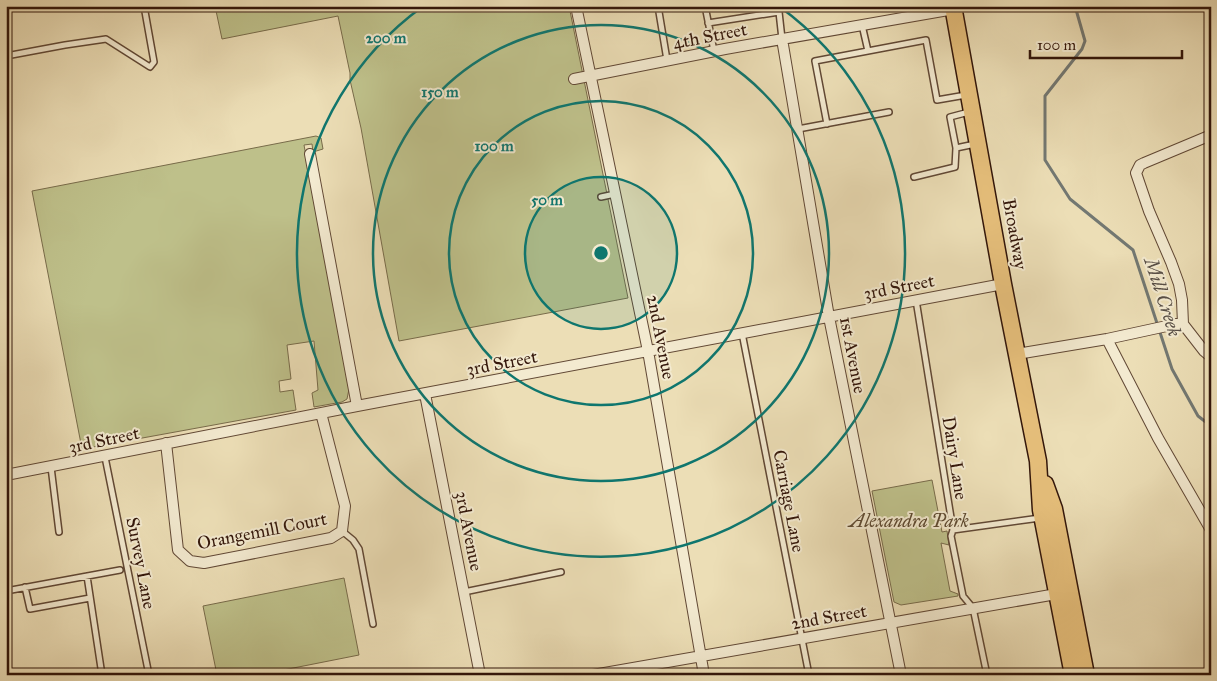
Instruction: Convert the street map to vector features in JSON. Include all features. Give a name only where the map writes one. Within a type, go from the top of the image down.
[{"type":"main road","name":"Broadway","points":[[954,8],[1003,284],[1039,469],[1042,518],[1086,675]]},
{"type":"main road","name":"Broadway","points":[[1039,469],[1054,509],[1073,675]]},
{"type":"street","name":"2nd Avenue","points":[[576,6],[648,351],[704,675]]},
{"type":"street","name":"4th Street","points":[[574,80],[591,75],[954,8]]},
{"type":"street","name":"1st Avenue","points":[[782,39],[829,317],[901,675]]},
{"type":"street","points":[[1211,135],[1140,165],[1136,173],[1149,211],[1172,262],[1179,284],[1183,324],[1211,357]]},
{"type":"street","points":[[310,154],[357,406]]},
{"type":"street","name":"3rd Street","points":[[6,475],[357,406],[1003,284]]},
{"type":"street","points":[[1017,354],[1183,324]]},
{"type":"street","points":[[1106,339],[1158,438],[1211,530]]},
{"type":"street","name":"3rd Avenue","points":[[426,394],[480,675]]},
{"type":"street","name":"Orangemill Court","points":[[166,443],[178,550],[190,561],[204,563],[331,538],[342,531],[345,506],[321,413]]},
{"type":"street","name":"2nd Street","points":[[598,674],[1064,592]]},
{"type":"lane","points":[[6,56],[65,45],[106,40],[150,67],[154,62],[144,6]]},
{"type":"lane","points":[[658,6],[667,61]]},
{"type":"lane","points":[[705,6],[714,52]]},
{"type":"lane","points":[[708,23],[779,9],[782,39]]},
{"type":"lane","points":[[862,25],[868,51]]},
{"type":"lane","points":[[827,124],[815,61],[926,40],[938,100],[969,94]]},
{"type":"lane","points":[[798,129],[889,112]]},
{"type":"lane","points":[[914,177],[955,167],[956,148],[950,117],[972,112]]},
{"type":"lane","points":[[956,148],[978,143]]},
{"type":"lane","points":[[601,197],[616,194]]},
{"type":"lane","name":"Dairy Lane","points":[[916,300],[953,530],[950,536],[963,596],[973,608],[986,675]]},
{"type":"lane","name":"Carriage Lane","points":[[742,333],[809,675]]},
{"type":"lane","name":"Survey Lane","points":[[105,457],[149,675]]},
{"type":"lane","points":[[51,467],[59,532]]},
{"type":"lane","points":[[953,530],[1042,518]]},
{"type":"lane","points":[[342,531],[353,540],[359,549],[373,624]]},
{"type":"lane","points":[[6,590],[120,570]]},
{"type":"lane","points":[[464,592],[561,572]]},
{"type":"lane","points":[[87,576],[102,675]]},
{"type":"lane","points":[[25,587],[30,610],[90,598]]},
{"type":"green space","points":[[215,6],[569,6],[628,298],[399,341],[361,128],[338,16],[222,39]]},
{"type":"green space","points":[[316,136],[321,138],[323,149],[313,152],[312,144],[304,145],[349,389],[347,399],[342,402],[314,407],[312,393],[318,390],[314,341],[287,345],[291,379],[279,381],[280,392],[293,390],[296,410],[82,449],[32,191]]},
{"type":"green space","name":"Alexandra Park","points":[[932,480],[942,532],[947,531],[949,545],[941,543],[950,591],[958,594],[958,596],[901,605],[894,602],[872,491]]},
{"type":"green space","points":[[344,578],[359,655],[258,675],[217,675],[203,606]]},
{"type":"waterway","name":"Mill Creek","points":[[1075,6],[1085,41],[1082,49],[1045,96],[1045,160],[1070,199],[1133,250],[1172,369],[1198,416],[1211,426]]}]
